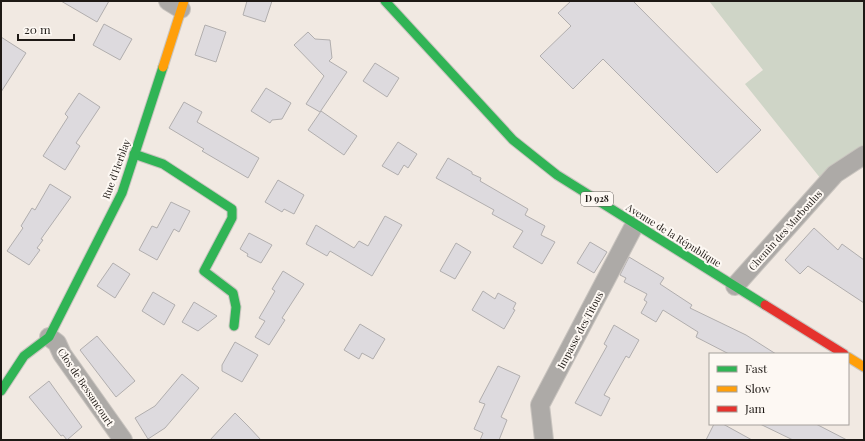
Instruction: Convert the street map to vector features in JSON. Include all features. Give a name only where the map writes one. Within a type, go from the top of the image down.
[{"type":"street","name":"Avenue de la République","points":[[385,1],[513,140],[557,175],[842,353]]},
{"type":"street","name":"Rue d'Herblay","points":[[49,337],[122,193],[178,4]]},
{"type":"street","points":[[134,154],[163,164],[232,208],[232,218],[204,271],[233,293],[236,307],[234,326]]},
{"type":"street","name":"Chemin des Marboulus","points":[[735,286],[835,174],[864,155]]},
{"type":"street","name":"Impasse des Titous","points":[[544,440],[540,405],[635,224]]},
{"type":"street","points":[[1,391],[24,356],[49,337]]},
{"type":"street","name":"Clos de Bessancourt","points":[[49,337],[57,343],[62,354],[122,440]]},
{"type":"street","points":[[849,358],[864,367]]},
{"type":"shaded area","points":[[709,1],[864,1],[864,157],[825,184],[745,84],[763,70]]},
{"type":"building","points":[[61,1],[109,1],[97,22]]},
{"type":"building","points":[[247,1],[272,1],[265,22],[243,15]]},
{"type":"building","points":[[571,1],[633,1],[761,130],[717,173],[603,59],[573,89],[540,56],[571,26],[558,13]]},
{"type":"building","points":[[104,24],[132,39],[120,60],[93,45]]},
{"type":"building","points":[[205,25],[226,32],[216,62],[195,55]]},
{"type":"building","points":[[308,32],[315,39],[330,40],[332,58],[329,61],[347,72],[320,112],[306,104],[324,76],[294,45]]},
{"type":"building","points":[[1,37],[26,53],[1,92]]},
{"type":"building","points":[[375,63],[399,78],[387,97],[363,81]]},
{"type":"building","points":[[266,88],[291,103],[282,119],[272,120],[270,123],[251,111]]},
{"type":"building","points":[[79,93],[100,107],[76,143],[80,146],[65,170],[43,156],[68,117],[65,114]]},
{"type":"building","points":[[184,102],[202,112],[197,122],[259,158],[248,178],[202,151],[204,149],[169,128]]},
{"type":"building","points":[[321,111],[357,136],[344,155],[308,130]]},
{"type":"building","points":[[398,142],[417,154],[408,168],[404,165],[398,175],[382,166]]},
{"type":"building","points":[[448,158],[472,172],[472,174],[481,178],[480,181],[528,209],[525,215],[545,226],[541,235],[555,242],[542,264],[513,247],[523,231],[492,214],[494,210],[436,178]]},
{"type":"building","points":[[278,180],[304,195],[294,214],[284,209],[282,212],[265,202]]},
{"type":"building","points":[[50,184],[71,197],[41,239],[43,240],[37,248],[40,250],[29,265],[7,251],[23,228],[21,226],[32,208],[35,210]]},
{"type":"building","points":[[171,202],[190,211],[179,232],[174,229],[157,260],[139,250],[152,226],[157,228]]},
{"type":"building","points":[[385,216],[402,225],[372,276],[330,251],[327,256],[306,244],[316,225],[354,248],[359,241],[368,246]]},
{"type":"building","points":[[814,228],[838,250],[842,244],[864,260],[864,303],[808,266],[800,274],[785,260]]},
{"type":"building","points":[[249,233],[272,245],[261,263],[247,256],[248,254],[240,249]]},
{"type":"building","points":[[590,242],[607,252],[594,273],[577,263]]},
{"type":"building","points":[[456,243],[471,252],[455,279],[440,271]]},
{"type":"building","points":[[629,257],[664,278],[660,284],[692,305],[690,308],[746,335],[774,353],[727,353],[696,337],[698,332],[663,310],[656,322],[641,313],[647,302],[644,300],[647,294],[624,282],[626,278],[620,275]]},
{"type":"building","points":[[113,263],[130,274],[115,298],[97,286]]},
{"type":"building","points":[[283,271],[304,284],[282,318],[285,320],[269,345],[255,337],[265,321],[259,318],[275,291],[272,289]]},
{"type":"building","points":[[483,291],[495,299],[498,293],[516,303],[513,309],[515,310],[504,329],[472,310]]},
{"type":"building","points":[[153,292],[175,305],[164,325],[142,311]]},
{"type":"building","points":[[194,302],[217,316],[198,331],[182,322]]},
{"type":"building","points":[[360,324],[385,339],[373,359],[362,353],[359,359],[344,350]]},
{"type":"building","points":[[614,325],[639,340],[629,358],[626,356],[604,395],[610,398],[601,416],[575,403],[607,346],[604,344]]},
{"type":"building","points":[[97,336],[135,381],[116,397],[80,350]]},
{"type":"building","points":[[235,342],[258,355],[242,382],[222,371],[222,365]]},
{"type":"building","points":[[498,366],[520,376],[501,417],[507,420],[499,440],[480,440],[483,433],[474,429],[485,404],[479,402]]},
{"type":"building","points":[[182,374],[199,388],[165,428],[148,439],[135,418],[155,406]]},
{"type":"building","points":[[49,381],[82,427],[67,440],[63,435],[61,436],[29,397]]},
{"type":"building","points":[[235,413],[248,426],[261,440],[210,440]]},
{"type":"building","points":[[714,425],[725,425],[752,440],[706,440]]},
{"type":"building","points":[[762,425],[818,425],[847,440],[793,440]]},
{"type":"traffic: fast","points":[[385,1],[513,140],[557,175],[765,305]]},
{"type":"traffic: fast","points":[[1,391],[24,356],[49,337],[122,193],[163,67]]},
{"type":"traffic: fast","points":[[134,154],[163,164],[232,209],[232,218],[204,271],[233,293],[236,307],[234,326]]},
{"type":"traffic: slow","points":[[163,67],[184,1]]},
{"type":"traffic: slow","points":[[849,358],[864,367]]},
{"type":"traffic: jam","points":[[765,305],[842,353]]}]
